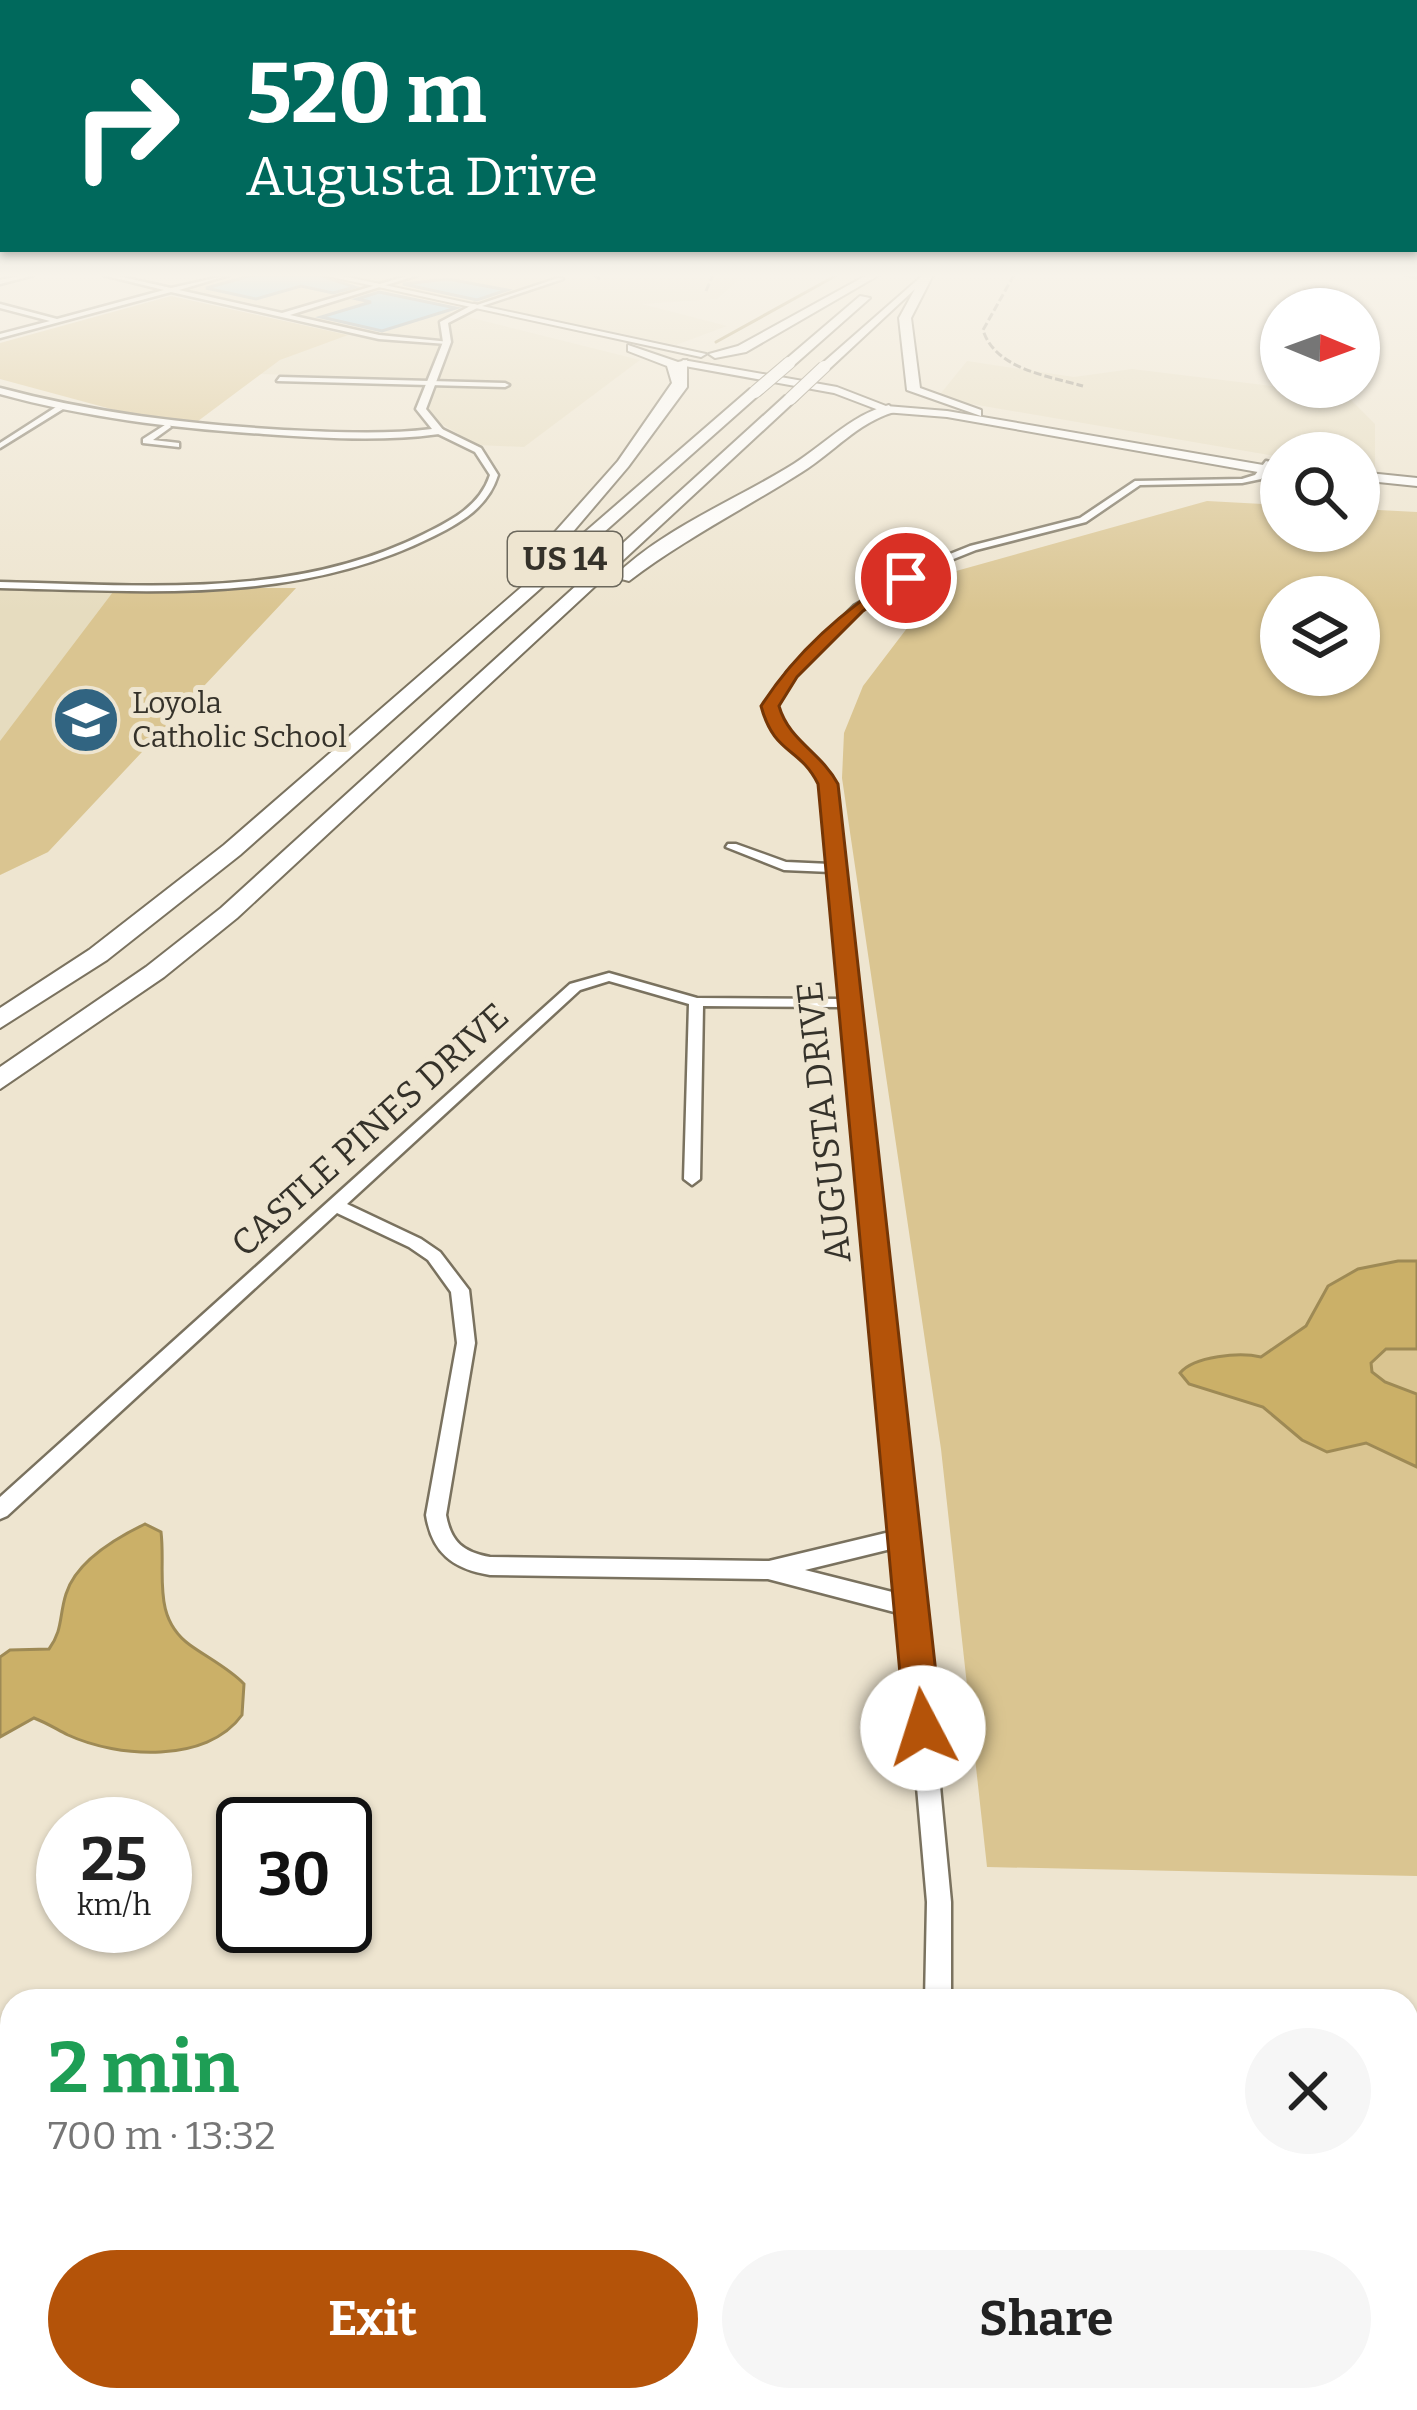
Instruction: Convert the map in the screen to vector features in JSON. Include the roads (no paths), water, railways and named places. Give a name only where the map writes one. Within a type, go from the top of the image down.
[{"type":"highway","points":[[376,726],[535,566],[680,387]]},
{"type":"highway","name":"US 14","points":[[0,1021],[168,902],[760,387]]},
{"type":"highway","name":"US 14","points":[[0,1080],[155,972],[229,913],[803,387]]},
{"type":"highway","points":[[914,387],[918,398],[976,413]]},
{"type":"highway","points":[[457,705],[669,542],[800,466],[864,416],[892,401]]},
{"type":"main road","points":[[832,387],[1260,465]]},
{"type":"main road","points":[[892,401],[918,398]]},
{"type":"main road","points":[[976,413],[1260,464]]},
{"type":"main road","points":[[1380,481],[1417,485]]},
{"type":"street","points":[[0,585],[268,583],[337,572],[394,555],[476,506],[494,475],[486,457],[439,431],[421,409],[428,387]]},
{"type":"street","points":[[0,391],[59,409],[168,425],[373,438],[439,431]]},
{"type":"street","points":[[0,446],[59,409]]},
{"type":"street","points":[[168,425],[146,441],[176,445]]},
{"type":"street","name":"AUGUSTA DRIVE","points":[[938,1989],[939,1902],[828,784],[820,768],[777,732],[770,706],[777,690],[857,608],[928,566],[973,548],[1083,520],[1127,488],[1144,482],[1242,482],[1260,476]]},
{"type":"street","points":[[732,847],[784,866],[838,868]]},
{"type":"street","name":"CASTLE PINES DRIVE","points":[[0,1510],[575,987],[610,977],[696,1002],[851,1003]]},
{"type":"street","points":[[692,1179],[696,1002]]},
{"type":"street","points":[[336,1205],[434,1256],[460,1290],[466,1343],[436,1515],[438,1536],[452,1555],[469,1564],[490,1566],[768,1570],[912,1607]]},
{"type":"street","points":[[768,1570],[905,1537]]},
{"type":"place","name":"Loyola Catholic School","points":[[86,720]]}]
